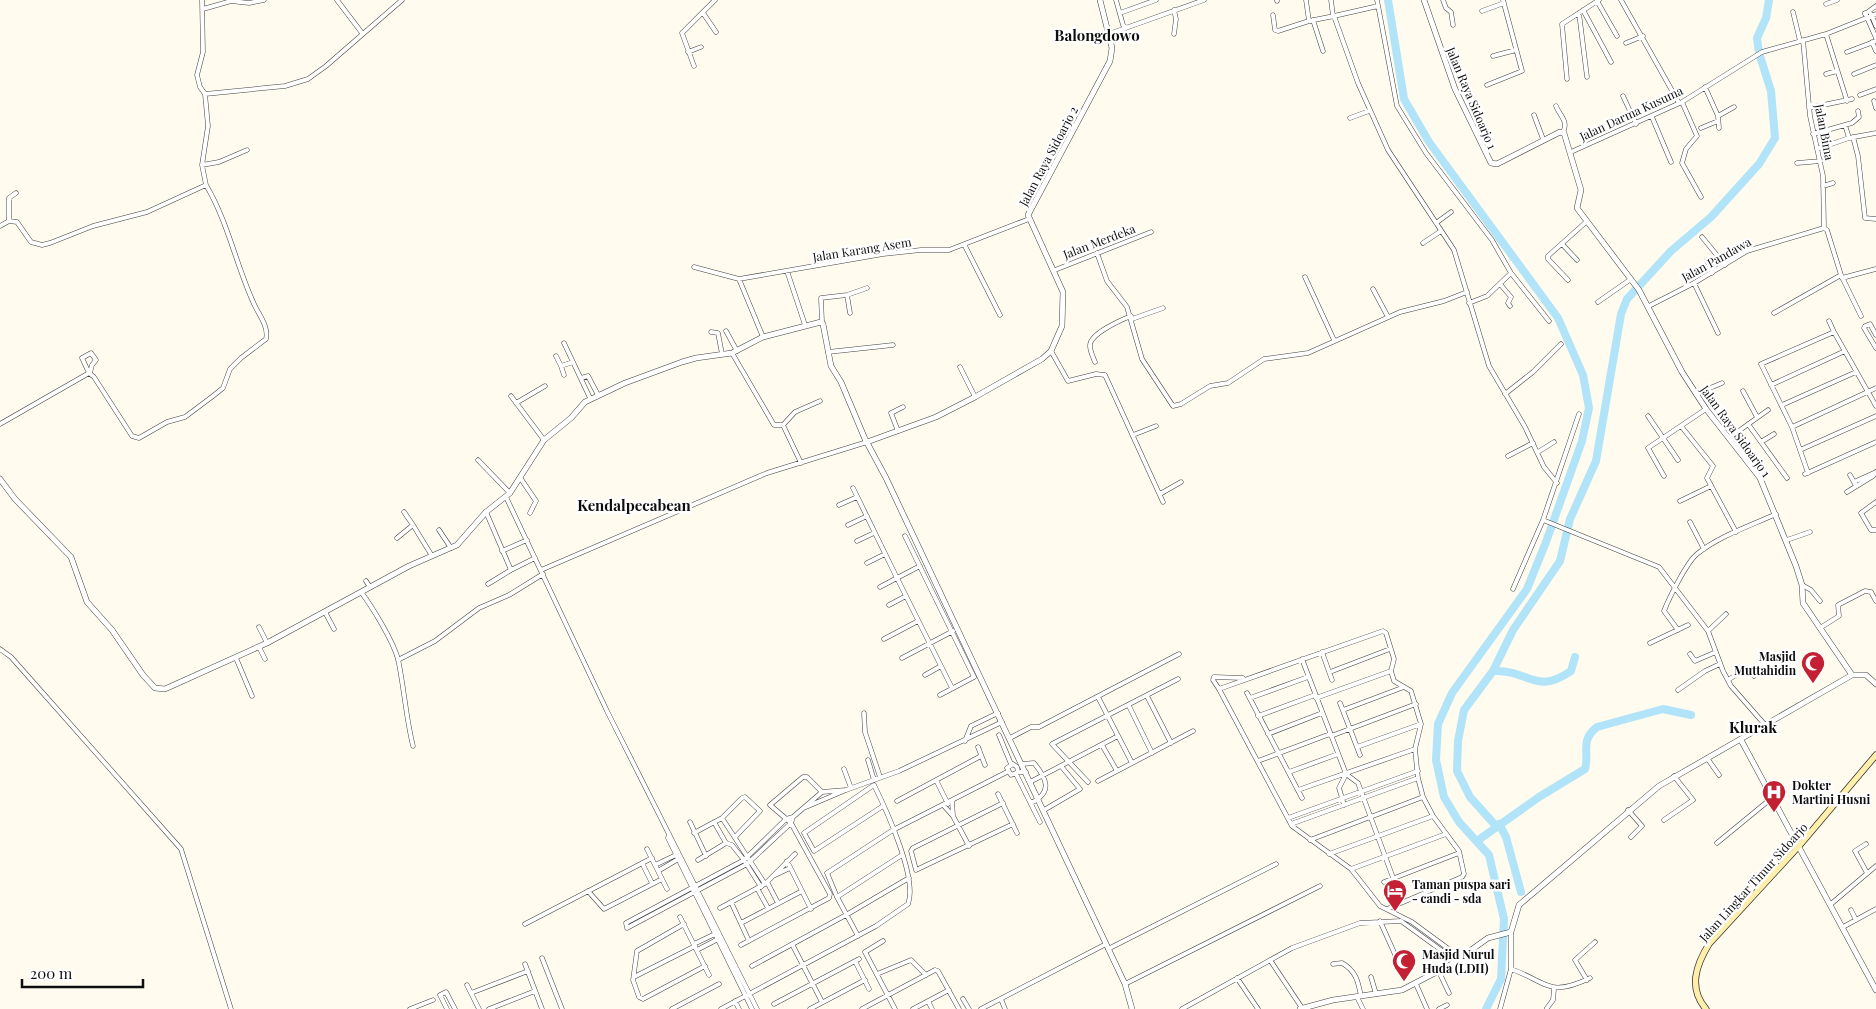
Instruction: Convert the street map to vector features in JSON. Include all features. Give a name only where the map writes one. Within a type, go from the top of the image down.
[{"type":"main road","name":"Jalan Lingkar Timur Sidoarjo","points":[[1706,1009],[1700,1000],[1695,984],[1698,966],[1705,951],[1736,913],[1799,846],[1876,755]]},
{"type":"street","points":[[202,9],[231,1],[249,3],[264,0]]},
{"type":"street","points":[[206,94],[285,86],[308,79],[402,0]]},
{"type":"street","points":[[694,66],[682,33],[715,0]]},
{"type":"street","name":"Jalan Raya Sidoarjo 2","points":[[1054,353],[1063,318],[1063,292],[1057,268],[1029,219],[1030,209],[1110,62],[1112,32],[1100,0]]},
{"type":"street","points":[[1116,0],[1126,28]]},
{"type":"street","points":[[1120,13],[1156,0]]},
{"type":"street","points":[[1181,0],[1184,7]]},
{"type":"street","points":[[1112,32],[1204,0]]},
{"type":"street","points":[[1306,0],[1311,20],[1323,51]]},
{"type":"street","points":[[1331,0],[1334,16],[1369,110],[1392,157],[1454,250],[1489,366],[1538,452],[1544,467],[1557,483]]},
{"type":"street","points":[[1377,0],[1397,106],[1426,153],[1492,240],[1511,273],[1549,321]]},
{"type":"street","name":"Jalan Raya Sidoarjo 1","points":[[1424,0],[1455,89],[1489,162],[1497,164],[1543,139],[1563,132]]},
{"type":"street","points":[[1443,0],[1446,8],[1451,12],[1453,25]]},
{"type":"street","points":[[1567,80],[1562,24],[1598,0],[1617,36]]},
{"type":"street","points":[[1621,0],[1680,102],[1697,136],[1686,149],[1682,162],[1701,197]]},
{"type":"street","points":[[1826,4],[1837,0]]},
{"type":"street","points":[[0,424],[26,411],[90,373],[92,365],[96,361],[91,353],[82,358],[90,373],[135,438],[142,437],[170,420],[185,417],[213,396],[223,388],[230,370],[266,339],[267,335],[232,248],[221,214],[206,185],[202,165],[208,126],[206,94],[200,87],[197,75],[203,60],[202,1]]},
{"type":"street","points":[[1482,11],[1504,2],[1522,70],[1520,73],[1487,85]]},
{"type":"street","points":[[339,3],[362,33]]},
{"type":"street","points":[[1273,16],[1275,30],[1278,31],[1311,20],[1378,6]]},
{"type":"street","points":[[1876,6],[1869,10],[1876,51]]},
{"type":"street","points":[[1174,10],[1176,19],[1174,34]]},
{"type":"street","points":[[1583,10],[1611,62]]},
{"type":"street","name":"Jalan Bima","points":[[1793,12],[1801,40],[1813,134],[1821,161],[1824,228]]},
{"type":"street","points":[[703,13],[716,32]]},
{"type":"street","points":[[1579,13],[1587,77]]},
{"type":"street","points":[[1870,15],[1876,26]]},
{"type":"street","name":"Jalan Darma Kusuma","points":[[1649,306],[1640,290],[1586,222],[1576,206],[1581,190],[1571,152],[1652,117],[1760,53],[1826,34],[1870,15]]},
{"type":"street","points":[[1826,34],[1846,100]]},
{"type":"street","points":[[1626,43],[1643,36]]},
{"type":"street","points":[[1847,52],[1875,40]]},
{"type":"street","points":[[688,52],[701,48]]},
{"type":"street","points":[[1494,56],[1516,50]]},
{"type":"street","points":[[1854,74],[1876,65]]},
{"type":"street","points":[[1826,74],[1837,71]]},
{"type":"street","points":[[1705,87],[1718,116],[1719,128]]},
{"type":"street","points":[[1860,96],[1876,89]]},
{"type":"street","points":[[1623,96],[1636,124]]},
{"type":"street","points":[[1809,108],[1852,100]]},
{"type":"street","points":[[1874,101],[1876,108]]},
{"type":"street","points":[[1556,106],[1562,114],[1565,127],[1563,132],[1571,152]]},
{"type":"street","points":[[1718,116],[1734,106]]},
{"type":"street","points":[[1350,118],[1369,110]]},
{"type":"street","points":[[1813,134],[1845,125],[1858,118],[1858,111]]},
{"type":"street","points":[[1534,114],[1543,139]]},
{"type":"street","points":[[1652,117],[1670,162]]},
{"type":"street","points":[[1701,128],[1718,122]]},
{"type":"street","points":[[1845,125],[1858,156],[1865,218],[1876,220]]},
{"type":"street","points":[[1817,149],[1851,138],[1876,133]]},
{"type":"street","points":[[202,165],[219,162],[247,150]]},
{"type":"street","points":[[1797,163],[1821,161]]},
{"type":"street","points":[[1823,186],[1833,183]]},
{"type":"street","points":[[0,226],[9,221],[17,222],[31,242],[42,245],[93,226],[147,212],[206,185]]},
{"type":"street","points":[[9,221],[9,198],[16,193]]},
{"type":"street","points":[[1436,223],[1451,212]]},
{"type":"street","name":"Jalan Karang Asem","points":[[694,267],[739,279],[883,254],[921,250],[946,250],[964,246],[1029,219]]},
{"type":"street","points":[[1568,280],[1548,259],[1586,222]]},
{"type":"street","points":[[1824,228],[1827,230],[1841,276],[1861,316]]},
{"type":"street","name":"Jalan Pandawa","points":[[1649,306],[1694,284],[1753,249],[1824,228]]},
{"type":"street","points":[[1423,243],[1441,231]]},
{"type":"street","name":"Jalan Merdeka","points":[[1057,268],[1151,232]]},
{"type":"street","points":[[1702,237],[1725,265]]},
{"type":"street","points":[[1562,244],[1577,260]]},
{"type":"street","points":[[964,246],[1000,315]]},
{"type":"street","points":[[1097,253],[1107,282],[1125,304],[1131,317],[1142,358],[1173,406],[1181,404],[1210,386],[1227,383],[1264,359],[1308,353],[1388,317],[1467,292]]},
{"type":"street","points":[[1707,260],[1712,273]]},
{"type":"street","points":[[1774,312],[1841,276],[1876,269]]},
{"type":"street","points":[[787,271],[805,325]]},
{"type":"street","points":[[1470,303],[1486,296],[1511,273]]},
{"type":"street","points":[[1305,277],[1334,340]]},
{"type":"street","points":[[739,279],[763,337]]},
{"type":"street","points":[[1598,302],[1631,279]]},
{"type":"street","points":[[1500,284],[1511,297],[1508,303],[1510,306]]},
{"type":"street","points":[[1694,284],[1718,333]]},
{"type":"street","points":[[868,288],[847,295],[821,298],[822,322],[832,370],[841,382],[955,630],[998,713],[1039,799],[1125,984],[1132,1009]]},
{"type":"street","points":[[1373,289],[1388,317]]},
{"type":"street","points":[[847,295],[850,313]]},
{"type":"street","name":"Jalan Raya Sidoarjo 1","points":[[1649,306],[1696,394],[1760,478],[1787,540],[1802,585],[1803,603],[1852,676]]},
{"type":"street","points":[[1095,362],[1090,346],[1091,341],[1104,329],[1131,317],[1163,308]]},
{"type":"street","points":[[1829,321],[1876,406]]},
{"type":"street","points":[[0,479],[15,499],[71,557],[87,602],[112,630],[143,675],[157,689],[165,689],[259,647],[409,566],[451,548],[462,541],[486,512],[508,495],[521,479],[544,440],[571,418],[590,398],[682,362],[735,352],[763,337],[822,322]]},
{"type":"street","points":[[1869,337],[1876,334],[1870,324],[1864,328],[1869,337],[1876,348]]},
{"type":"street","points":[[711,332],[716,331],[718,333],[722,354]]},
{"type":"street","points":[[726,332],[772,424],[782,425]]},
{"type":"street","points":[[1834,332],[1761,364],[1760,367],[1782,405],[1792,427],[1807,473],[1876,442]]},
{"type":"street","points":[[564,343],[590,398]]},
{"type":"street","points":[[1505,394],[1533,372],[1561,344]]},
{"type":"street","points":[[828,352],[893,345]]},
{"type":"street","points":[[1771,385],[1845,351]]},
{"type":"street","points":[[398,660],[435,642],[479,608],[509,595],[542,572],[767,473],[927,421],[1054,353],[1068,381],[1096,374],[1104,375],[1163,502]]},
{"type":"street","points":[[556,356],[564,375]]},
{"type":"street","points":[[561,366],[573,362]]},
{"type":"street","points":[[960,367],[975,397]]},
{"type":"street","points":[[1782,405],[1856,372]]},
{"type":"street","points":[[581,378],[588,376],[598,395]]},
{"type":"street","points":[[1696,394],[1722,383]]},
{"type":"street","points":[[516,403],[545,386]]},
{"type":"street","points":[[1792,427],[1876,388]]},
{"type":"street","points":[[1743,390],[1757,417]]},
{"type":"street","points":[[511,396],[544,440]]},
{"type":"street","points":[[782,425],[795,412],[820,401]]},
{"type":"street","points":[[898,431],[891,414],[893,411],[903,407]]},
{"type":"street","points":[[1664,476],[1648,450],[1706,409]]},
{"type":"street","points":[[1729,438],[1768,410]]},
{"type":"street","points":[[1513,589],[1545,521],[1579,414]]},
{"type":"street","points":[[1648,416],[1678,460]]},
{"type":"street","points":[[1800,450],[1876,416]]},
{"type":"street","points":[[1748,424],[1787,478]]},
{"type":"street","points":[[782,425],[801,463]]},
{"type":"street","points":[[1133,436],[1156,426]]},
{"type":"street","points":[[1681,426],[1713,466],[1706,476],[1736,532]]},
{"type":"street","points":[[1761,442],[1774,434]]},
{"type":"street","points":[[1538,452],[1554,442]]},
{"type":"street","points":[[1508,456],[1533,443]]},
{"type":"street","points":[[478,460],[508,495],[535,558],[607,711],[669,834],[668,838],[718,932],[752,1009]]},
{"type":"street","points":[[1847,492],[1855,484],[1876,472]]},
{"type":"street","points":[[1850,475],[1855,484]]},
{"type":"street","points":[[521,479],[536,501],[530,513]]},
{"type":"street","points":[[1160,494],[1181,482]]},
{"type":"street","points":[[1680,500],[1711,486]]},
{"type":"street","points":[[853,488],[952,688]]},
{"type":"street","points":[[839,505],[857,497]]},
{"type":"street","points":[[1876,502],[1861,513],[1871,530],[1876,530]]},
{"type":"street","points":[[404,512],[432,556]]},
{"type":"street","points":[[486,512],[511,570]]},
{"type":"street","points":[[1678,630],[1664,612],[1674,588],[1692,558],[1704,549],[1736,532],[1776,514]]},
{"type":"street","points":[[848,525],[866,516]]},
{"type":"street","points":[[1545,521],[1655,565],[1708,631],[1728,680],[1766,726]]},
{"type":"street","points":[[1690,522],[1704,549]]},
{"type":"street","points":[[397,538],[413,526]]},
{"type":"street","points":[[439,530],[451,548]]},
{"type":"street","points":[[1787,540],[1810,532]]},
{"type":"street","points":[[857,541],[874,533]]},
{"type":"street","points":[[905,536],[955,630]]},
{"type":"street","points":[[502,551],[527,540]]},
{"type":"street","points":[[867,563],[885,554]]},
{"type":"street","points":[[488,584],[535,558]]},
{"type":"street","points":[[880,587],[920,566]]},
{"type":"street","points":[[366,581],[370,587]]},
{"type":"street","points":[[1802,585],[1811,590],[1820,601]]},
{"type":"street","points":[[1820,628],[1839,616],[1838,605],[1865,591],[1871,592],[1876,601]]},
{"type":"street","points":[[361,592],[374,610],[398,660],[405,714],[412,746]]},
{"type":"street","points":[[889,605],[906,596]]},
{"type":"street","points":[[325,612],[334,629]]},
{"type":"street","points":[[1708,631],[1726,614]]},
{"type":"street","points":[[884,639],[918,621]]},
{"type":"street","points":[[1650,643],[1688,625]]},
{"type":"street","points":[[259,627],[267,643]]},
{"type":"street","points":[[902,658],[955,630]]},
{"type":"street","points":[[1219,689],[1245,678],[1383,631],[1386,633],[1394,659],[1391,671],[1395,683],[1412,691],[1416,704],[1420,724],[1415,749],[1418,778],[1423,797],[1432,816],[1460,853],[1464,876],[1387,909]]},
{"type":"street","points":[[259,647],[265,659]]},
{"type":"street","points":[[0,649],[11,657],[182,851],[231,1009]]},
{"type":"street","points":[[1330,672],[1390,649]]},
{"type":"street","points":[[1322,652],[1332,680]]},
{"type":"street","points":[[1690,654],[1696,661],[1716,652]]},
{"type":"street","points":[[1010,738],[1031,726],[1039,726],[1098,697],[1179,654]]},
{"type":"street","points":[[236,658],[252,696]]},
{"type":"street","points":[[1302,659],[1346,774],[1356,780],[1362,792],[1402,902]]},
{"type":"street","points":[[1678,690],[1697,676],[1720,664]]},
{"type":"street","points":[[925,675],[941,666]]},
{"type":"street","points":[[1728,680],[1747,668],[1754,676]]},
{"type":"street","points":[[1258,716],[1391,671]]},
{"type":"street","points":[[940,695],[977,675]]},
{"type":"street","points":[[1500,1009],[1511,968],[1508,932],[1519,905],[1628,810],[1674,776],[1852,676],[1866,675],[1876,684]]},
{"type":"street","points":[[1245,678],[1215,677],[1213,680],[1290,824],[1351,870],[1378,905],[1397,914],[1459,960]]},
{"type":"street","points":[[1250,698],[1308,677]]},
{"type":"street","points":[[1044,810],[1080,789],[1051,744],[1178,679]]},
{"type":"street","points":[[1343,710],[1404,687]]},
{"type":"street","points":[[1247,693],[1302,798]]},
{"type":"street","points":[[1147,696],[1171,743]]},
{"type":"street","points":[[1098,697],[1132,763]]},
{"type":"street","points":[[1340,703],[1360,756]]},
{"type":"street","points":[[1258,761],[1278,752],[1350,730],[1416,704]]},
{"type":"street","points":[[1128,706],[1152,753]]},
{"type":"street","points":[[864,713],[865,732],[880,777]]},
{"type":"street","points":[[965,741],[971,726],[998,713]]},
{"type":"street","points":[[1268,734],[1322,714]]},
{"type":"street","points":[[804,808],[846,790],[899,771],[1002,722]]},
{"type":"street","points":[[1357,747],[1420,724]]},
{"type":"street","points":[[1098,781],[1193,731]]},
{"type":"street","points":[[999,735],[1012,764],[1018,767],[1016,773],[1040,822]]},
{"type":"street","points":[[1030,782],[1118,736]]},
{"type":"street","points":[[1741,740],[1832,905],[1876,990]]},
{"type":"street","points":[[1102,745],[1117,771]]},
{"type":"street","points":[[978,747],[985,765]]},
{"type":"street","points":[[1298,790],[1415,749]]},
{"type":"street","points":[[1289,772],[1338,754]]},
{"type":"street","points":[[896,801],[981,756]]},
{"type":"street","points":[[1008,772],[1007,768],[1019,758]]},
{"type":"street","points":[[1706,758],[1719,775]]},
{"type":"street","points":[[868,760],[874,780]]},
{"type":"street","points":[[1022,764],[1034,763],[1043,776],[1046,788],[1039,799],[1031,803]]},
{"type":"street","points":[[1064,764],[1088,782]]},
{"type":"street","points":[[844,769],[852,788]]},
{"type":"street","points":[[1288,818],[1418,771]]},
{"type":"street","points":[[1008,772],[1011,775],[1026,772]]},
{"type":"street","points":[[858,936],[826,876],[827,873],[896,829],[1008,772]]},
{"type":"street","points":[[1344,805],[1340,788],[1346,774]]},
{"type":"street","points":[[1664,820],[1693,800],[1674,776]]},
{"type":"street","points":[[741,945],[828,899],[830,894],[791,823],[772,807],[771,803],[803,777],[807,777],[822,792]]},
{"type":"street","points":[[1290,824],[1418,778]]},
{"type":"street","points":[[936,780],[969,846]]},
{"type":"street","points":[[721,1009],[876,926],[908,904],[908,878],[896,829],[874,786],[871,785],[804,833],[814,851],[883,806]]},
{"type":"street","points":[[750,859],[786,819],[793,817],[822,792],[846,790]]},
{"type":"street","points":[[998,794],[1017,833]]},
{"type":"street","points":[[694,833],[722,818],[743,797],[759,809],[759,813],[735,839],[732,845]]},
{"type":"street","points":[[1310,840],[1423,797]]},
{"type":"street","points":[[1717,843],[1772,797]]},
{"type":"street","points":[[1003,803],[911,850],[916,870],[1013,824]]},
{"type":"street","points":[[948,804],[953,816]]},
{"type":"street","points":[[1628,810],[1642,826],[1631,837]]},
{"type":"street","points":[[1329,854],[1432,816]]},
{"type":"street","points":[[696,889],[626,925],[629,928],[750,859],[791,823],[793,817]]},
{"type":"street","points":[[722,818],[750,859],[763,885],[768,908]]},
{"type":"street","points":[[690,822],[706,856]]},
{"type":"street","points":[[714,822],[726,843],[732,845],[778,903]]},
{"type":"street","points":[[1351,870],[1385,855],[1446,834]]},
{"type":"street","points":[[698,860],[726,843]]},
{"type":"street","points":[[1866,844],[1855,851],[1867,873]]},
{"type":"street","points":[[647,849],[668,889]]},
{"type":"street","points":[[1384,882],[1460,853]]},
{"type":"street","points":[[720,908],[763,885],[795,854]]},
{"type":"street","points":[[837,898],[902,854]]},
{"type":"street","points":[[655,866],[679,856]]},
{"type":"street","points":[[658,871],[679,856]]},
{"type":"street","points":[[525,924],[652,858]]},
{"type":"street","points":[[787,861],[811,909]]},
{"type":"street","points":[[642,864],[652,884]]},
{"type":"street","points":[[981,1009],[1276,864]]},
{"type":"street","points":[[1832,905],[1876,866]]},
{"type":"street","points":[[773,876],[790,868]]},
{"type":"street","points":[[752,966],[846,915],[908,878]]},
{"type":"street","points":[[588,891],[604,909],[662,879]]},
{"type":"street","points":[[1125,984],[1320,886]]},
{"type":"street","points":[[741,923],[802,890]]},
{"type":"street","points":[[731,902],[749,941]]},
{"type":"street","points":[[1843,927],[1876,909]]},
{"type":"street","points":[[1851,910],[1856,920]]},
{"type":"street","points":[[1397,914],[1398,921]]},
{"type":"street","points":[[680,917],[709,975]]},
{"type":"street","points":[[1182,1009],[1292,948],[1350,926],[1380,921],[1398,921],[1459,960]]},
{"type":"street","points":[[1380,921],[1397,959]]},
{"type":"street","points":[[684,924],[639,949],[636,953],[634,977],[638,997],[643,999],[705,966]]},
{"type":"street","points":[[634,977],[718,932]]},
{"type":"street","points":[[1270,960],[1305,1008],[1397,991],[1416,984],[1459,960],[1493,936],[1508,932]]},
{"type":"street","points":[[695,946],[720,938]]},
{"type":"street","points":[[883,941],[865,952],[895,1009]]},
{"type":"street","points":[[1511,968],[1552,988],[1570,987],[1589,979],[1575,959],[1595,942]]},
{"type":"street","points":[[792,944],[822,1002]]},
{"type":"street","points":[[542,958],[562,1009]]},
{"type":"street","points":[[774,1004],[857,960],[869,989]]},
{"type":"street","points":[[877,974],[910,960],[926,975]]},
{"type":"street","points":[[1333,964],[1342,963],[1353,971],[1356,976],[1363,1009]]},
{"type":"street","points":[[525,964],[542,1009]]},
{"type":"street","points":[[862,1009],[868,1008],[888,995],[937,970],[959,1009]]},
{"type":"street","points":[[471,993],[528,971]]},
{"type":"street","points":[[1439,972],[1448,993]]},
{"type":"street","points":[[1371,977],[1376,994]]},
{"type":"street","points":[[1237,978],[1258,1009]]},
{"type":"street","points":[[810,1009],[865,980]]},
{"type":"street","points":[[672,1009],[719,984]]},
{"type":"street","points":[[1416,984],[1427,1009]]},
{"type":"street","points":[[467,985],[479,1009]]},
{"type":"street","points":[[1548,1008],[1553,1000],[1552,988]]},
{"type":"street","points":[[913,1009],[949,990]]},
{"type":"street","points":[[489,1009],[535,991]]},
{"type":"street","points":[[447,1009],[440,995],[446,992],[455,1009]]},
{"type":"street","points":[[747,995],[757,1009]]},
{"type":"street","points":[[963,999],[969,1009]]},
{"type":"street","points":[[1001,999],[1006,1009]]},
{"type":"street","points":[[410,1009],[423,1007],[433,1000]]},
{"type":"street","points":[[928,1001],[932,1009]]},
{"type":"street","points":[[735,1002],[739,1009]]},
{"type":"street","points":[[1439,1009],[1447,1005]]},
{"type":"waterway","points":[[1388,0],[1404,99],[1429,142],[1558,318],[1583,375],[1589,408],[1582,441],[1527,589],[1452,693],[1438,724],[1436,760],[1444,797],[1459,822],[1489,855],[1504,919],[1501,979],[1486,1009]]},
{"type":"waterway","points":[[1496,826],[1470,797],[1457,771],[1458,741],[1464,710],[1493,671],[1513,630],[1560,561],[1570,519],[1596,461],[1621,314],[1627,299],[1671,251],[1711,217],[1759,164],[1775,138],[1771,91],[1759,53],[1757,38],[1766,18],[1769,0]]},
{"type":"waterway","points":[[1493,671],[1505,671],[1532,680],[1549,681],[1571,671],[1575,657]]},
{"type":"waterway","points":[[1477,841],[1539,797],[1585,769],[1588,737],[1597,727],[1663,709],[1691,715]]},
{"type":"waterway","points":[[1499,824],[1506,837],[1521,892]]},
{"type":"place","name":"Masjid Muttahidin","points":[[1813,684]]},
{"type":"place","name":"Dokter Martini Husni","points":[[1774,813]]},
{"type":"place","name":"Taman puspa sari - candi - sda","points":[[1395,912]]},
{"type":"place","name":"Masjid Nurul Huda (LDII)","points":[[1404,982]]},
{"type":"district","name":"Balongdowo","points":[[1097,35]]},
{"type":"district","name":"Kendalpecabean","points":[[634,505]]},
{"type":"district","name":"Klurak","points":[[1753,727]]}]
